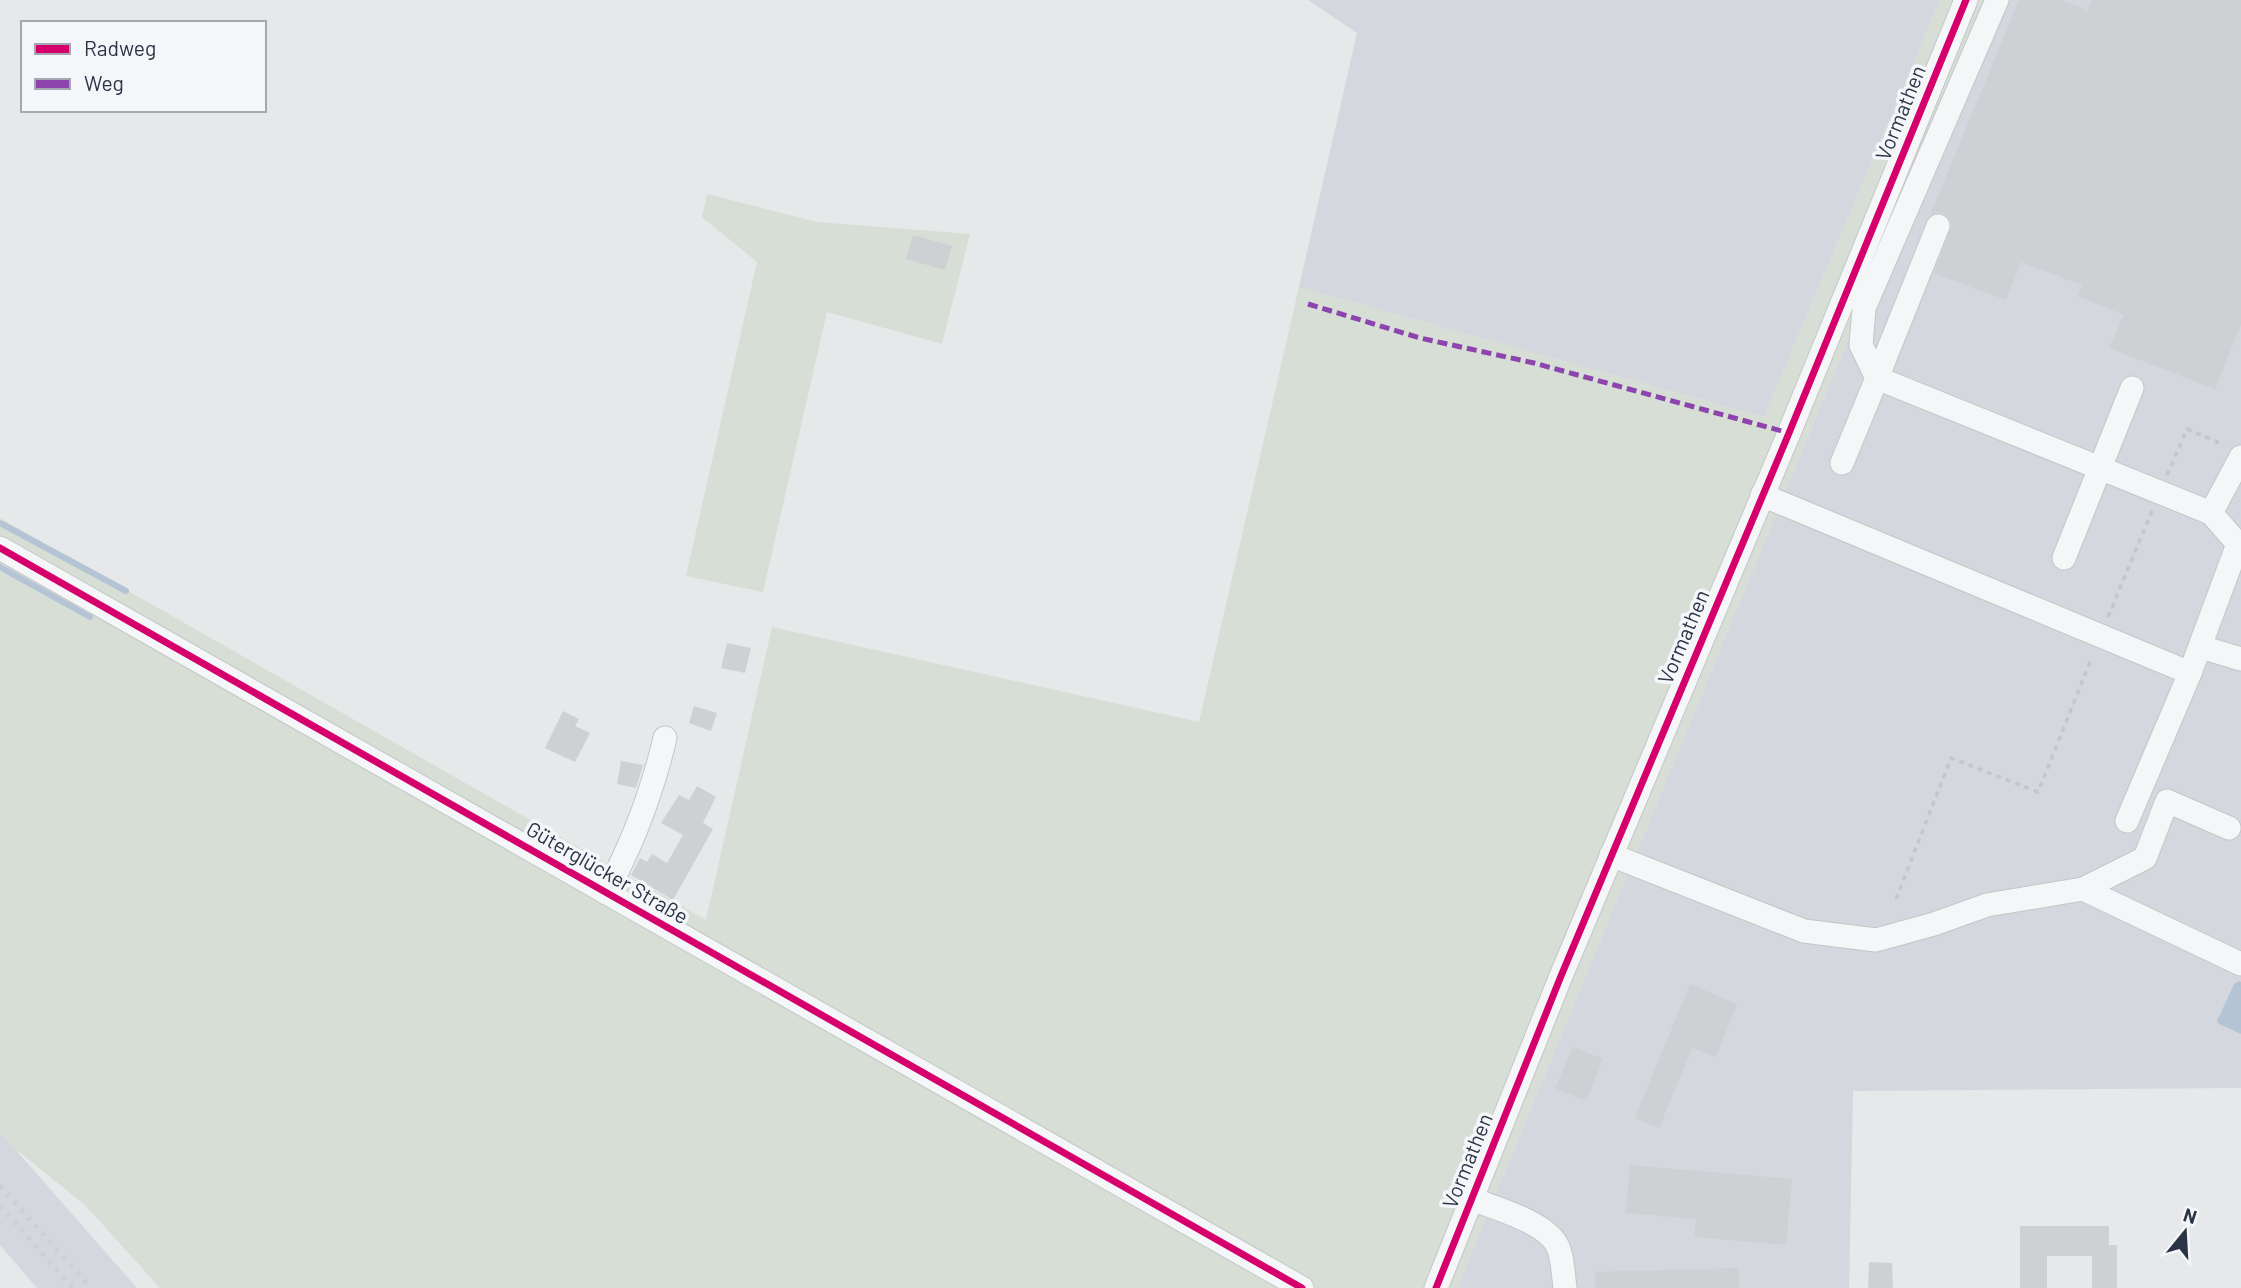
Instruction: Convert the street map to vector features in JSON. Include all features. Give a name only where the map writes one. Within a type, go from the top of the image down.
[{"type":"street","name":"Vormathen","points":[[1436,1288],[1611,855],[1966,0]]},
{"type":"street","points":[[1997,0],[1864,308],[1861,345],[1877,378],[2211,513],[2240,544],[2202,647],[2127,821]]},
{"type":"street","points":[[1842,463],[1938,226]]},
{"type":"street","points":[[2064,558],[2132,388]]},
{"type":"street","points":[[2211,513],[2236,452]]},
{"type":"street","points":[[1762,495],[2190,673]]},
{"type":"street","name":"Güterglücker Straße","points":[[0,548],[1302,1288]]},
{"type":"street","points":[[2202,647],[2241,659]]},
{"type":"street","points":[[606,893],[653,789],[665,738]]},
{"type":"street","points":[[1611,855],[1804,931],[1875,940],[1934,924],[1987,905],[2083,889],[2145,858],[2167,801],[2229,828]]},
{"type":"street","points":[[2083,889],[2241,964]]},
{"type":"street","points":[[1472,1199],[1549,1233],[1557,1245],[1566,1288]]},
{"type":"path","points":[[1896,899],[1951,758],[2038,792],[2187,429],[2236,452]]},
{"type":"shaded area","points":[[1308,0],[1940,0],[1764,417],[1299,287],[1357,33]]},
{"type":"shaded area","points":[[1940,0],[1988,0],[1457,1288],[160,1288],[85,1205],[13,1147],[0,1132],[0,518],[706,920],[772,627],[1199,722],[1299,287],[1764,417]]},
{"type":"shaded area","points":[[1988,0],[2241,0],[2241,1088],[1853,1091],[1849,1288],[1457,1288]]},
{"type":"shaded area","points":[[707,194],[817,222],[970,234],[942,344],[827,312],[763,592],[686,576],[757,262],[702,217]]},
{"type":"shaded area","points":[[0,1132],[137,1288],[37,1288],[0,1245]]},
{"type":"water","points":[[2239,981],[2241,1034],[2217,1021],[2234,984]]},
{"type":"building","points":[[2019,0],[2061,0],[2088,10],[2092,0],[2241,0],[2241,325],[2215,389],[2109,348],[2124,315],[2078,296],[2082,285],[2021,262],[2006,300],[1934,273],[1952,225],[1944,213],[1930,215]]},
{"type":"building","points":[[913,235],[952,246],[945,270],[906,259]]},
{"type":"building","points":[[727,643],[751,648],[745,673],[721,668]]},
{"type":"building","points":[[694,706],[717,713],[711,731],[689,723]]},
{"type":"building","points":[[563,711],[579,719],[575,726],[590,733],[575,762],[545,748]]},
{"type":"building","points":[[621,761],[643,765],[636,788],[617,784]]},
{"type":"building","points":[[697,786],[716,797],[703,823],[713,829],[673,900],[631,875],[640,858],[647,862],[652,854],[667,863],[683,835],[661,823],[679,795],[689,800]]},
{"type":"building","points":[[1690,984],[1737,1004],[1716,1057],[1692,1048],[1659,1128],[1635,1118]]},
{"type":"building","points":[[1573,1047],[1603,1059],[1586,1101],[1555,1088]]},
{"type":"building","points":[[1630,1165],[1792,1179],[1786,1245],[1694,1237],[1696,1219],[1626,1213]]},
{"type":"building","points":[[2020,1226],[2109,1226],[2109,1245],[2117,1245],[2117,1288],[2092,1288],[2092,1256],[2047,1256],[2047,1288],[2020,1288]]},
{"type":"building","points":[[1869,1262],[1892,1263],[1893,1288],[1868,1288]]},
{"type":"building","points":[[1739,1268],[1739,1288],[1595,1288],[1595,1272]]},
{"type":"waterway","points":[[0,523],[126,591]]},
{"type":"waterway","points":[[0,567],[90,617]]},
{"type":"railway","points":[[0,1186],[91,1288]]},
{"type":"railway","points":[[0,1206],[73,1288]]},
{"type":"marked path","points":[[1308,304],[1420,338],[1534,363],[1789,433]]},
{"type":"cycle path","points":[[1436,1288],[1561,976],[1789,433],[1966,0]]},
{"type":"cycle path","points":[[0,548],[1302,1288]]}]
